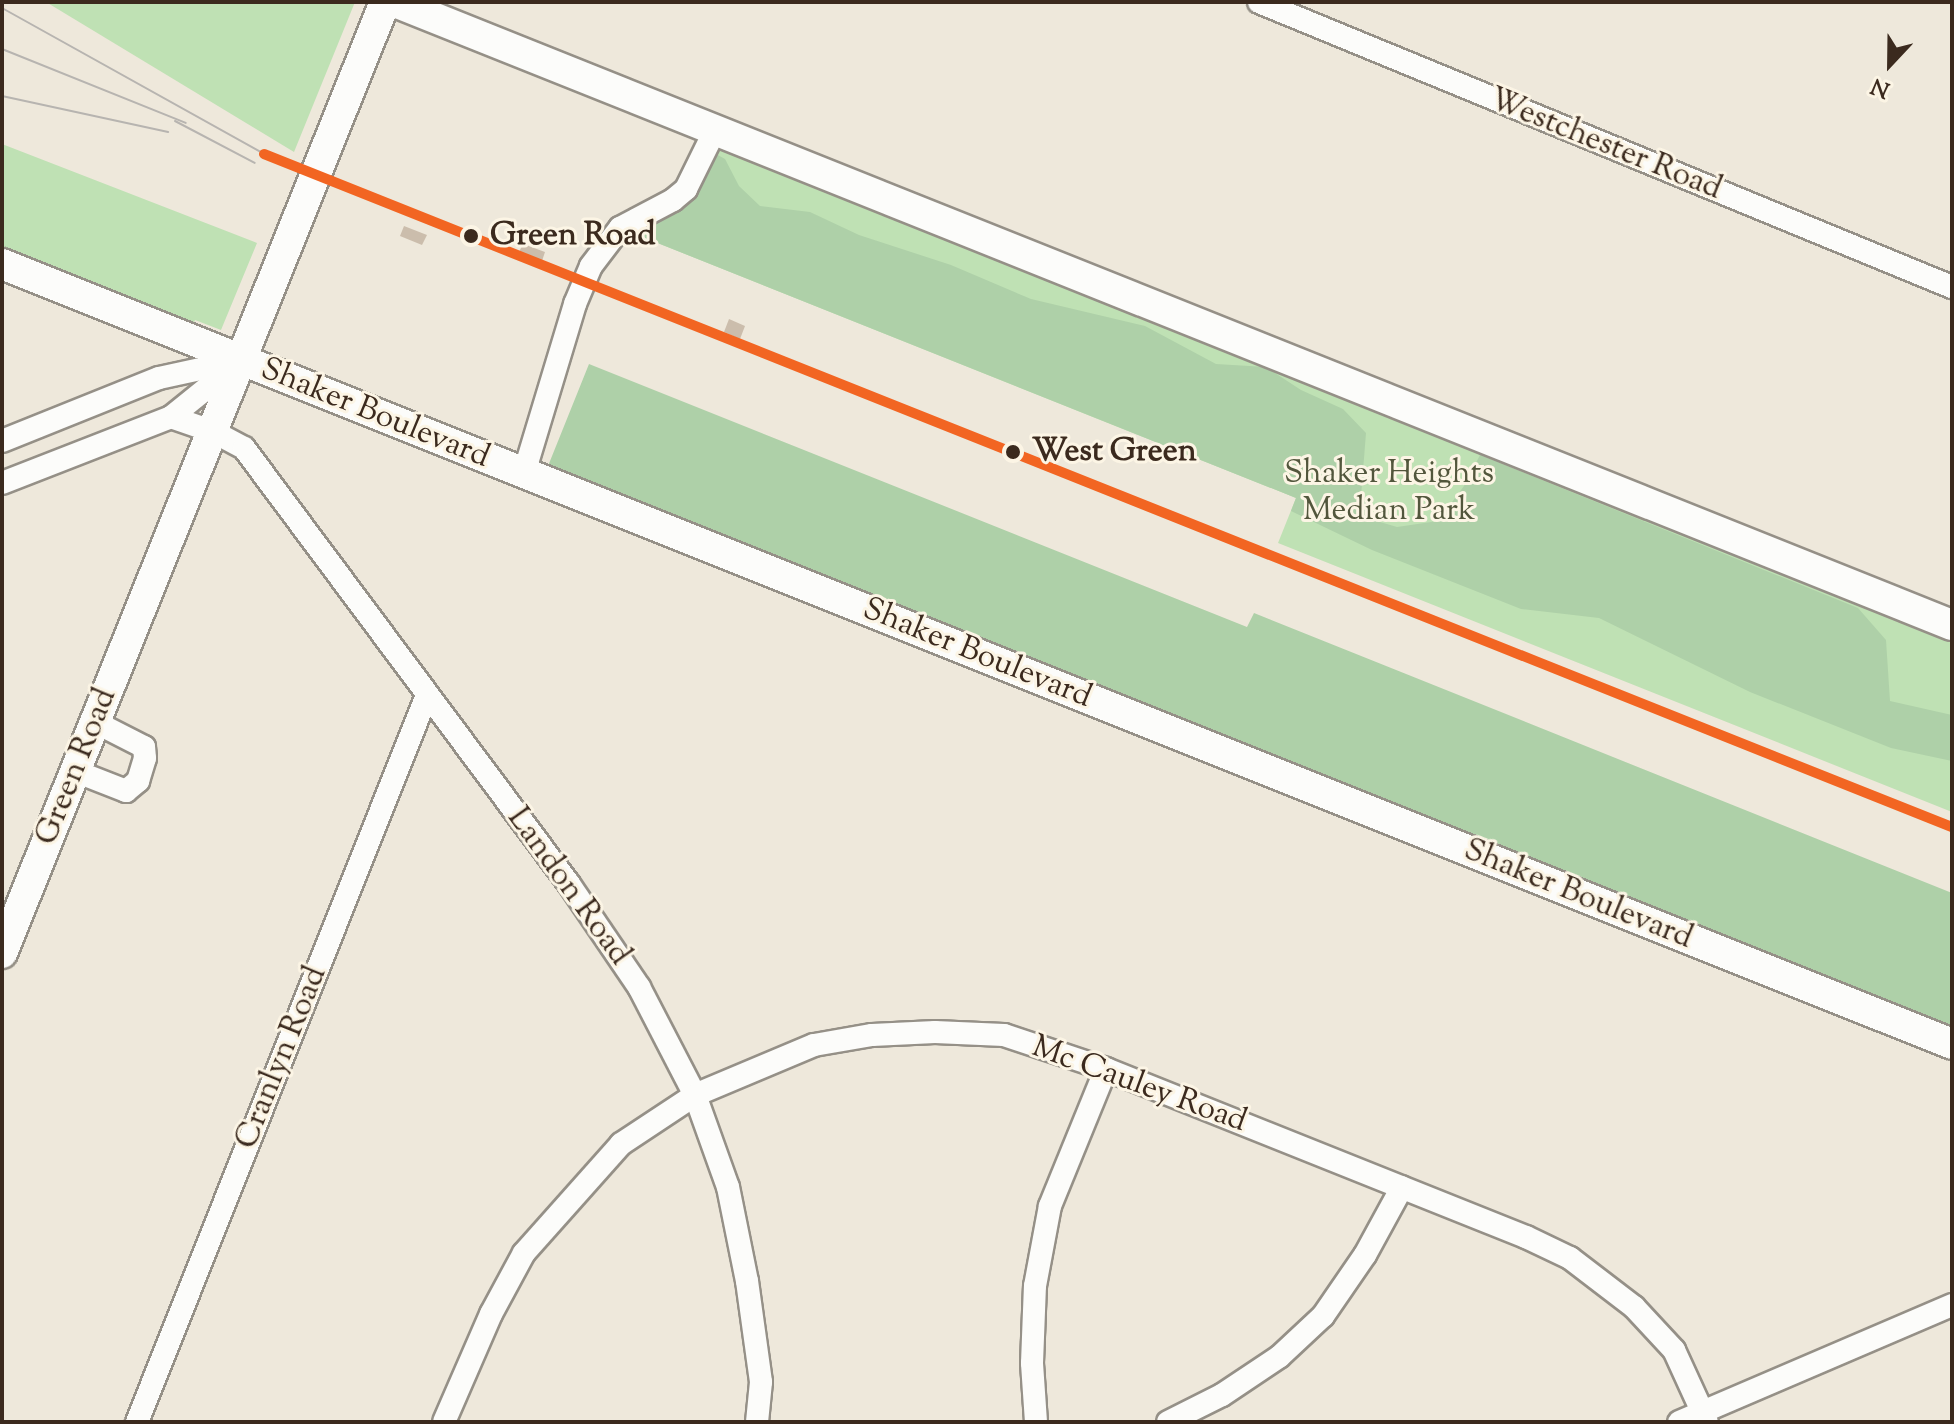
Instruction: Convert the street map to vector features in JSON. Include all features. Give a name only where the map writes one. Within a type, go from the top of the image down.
[{"type":"main road","name":"Green Road","points":[[2,953],[385,2]]},
{"type":"main road","points":[[395,2],[1952,625]]},
{"type":"main road","name":"Shaker Boulevard","points":[[2,264],[1952,1044]]},
{"type":"street","name":"Westchester Road","points":[[1259,2],[1952,287]]},
{"type":"street","points":[[524,473],[567,331],[591,266],[620,228],[673,200],[686,189],[715,130]]},
{"type":"street","points":[[2,483],[171,417],[242,360]]},
{"type":"street","points":[[2,441],[159,378],[242,360]]},
{"type":"street","name":"Landon Road","points":[[171,417],[214,432],[244,448],[569,884],[639,987],[695,1095],[728,1187],[747,1281],[761,1382],[757,1422]]},
{"type":"street","name":"Cranlyn Road","points":[[137,1422],[427,695]]},
{"type":"street","points":[[75,771],[126,791],[138,781],[145,758],[144,747],[95,722]]},
{"type":"street","name":"Mc Cauley Road","points":[[444,1422],[491,1314],[524,1253],[621,1144],[695,1095],[814,1045],[872,1035],[935,1032],[1004,1035],[1106,1069],[1570,1258],[1634,1307],[1674,1350],[1705,1416]]},
{"type":"street","points":[[1036,1422],[1032,1363],[1035,1286],[1050,1206],[1106,1069]]},
{"type":"street","points":[[1168,1422],[1222,1395],[1279,1357],[1323,1316],[1365,1255],[1402,1187]]},
{"type":"street","points":[[1679,1422],[1705,1416],[1952,1305]]},
{"type":"green space","points":[[46,2],[355,2],[294,152]]},
{"type":"green space","name":"Shaker Heights Median Park","points":[[715,130],[1952,625],[1952,812],[1278,543],[1296,498],[635,234],[661,206]]},
{"type":"green space","points":[[2,144],[257,243],[221,330],[195,320],[193,325],[2,264]]},
{"type":"green space","name":"Shaker Heights Median Park","points":[[707,149],[725,159],[739,186],[760,206],[810,212],[859,235],[951,265],[1031,299],[1145,326],[1216,364],[1266,367],[1301,390],[1343,409],[1366,433],[1361,496],[1380,522],[1397,527],[1438,521],[1464,486],[1480,455],[1858,608],[1886,640],[1890,701],[1952,715],[1952,761],[1891,748],[1750,692],[1599,618],[1521,609],[1372,550],[1291,511],[1296,498],[620,228],[661,206]]},
{"type":"green space","points":[[589,364],[1247,627],[1254,613],[1952,893],[1952,1032],[546,471]]},
{"type":"building","points":[[404,226],[427,235],[422,245],[400,236]]},
{"type":"building","points":[[523,244],[545,252],[542,261],[519,252]]},
{"type":"building","points":[[729,319],[745,326],[740,339],[724,332]]},
{"type":"tram line","points":[[2,8],[264,154]]},
{"type":"tram line","points":[[2,49],[186,123]]},
{"type":"tram line","points":[[2,96],[168,132]]},
{"type":"tram line","points":[[175,121],[255,163]]},
{"type":"transit line","points":[[264,154],[1952,827]]},
{"type":"place","name":"Green Road","points":[[471,236]]},
{"type":"place","name":"West Green","points":[[1013,452]]}]
